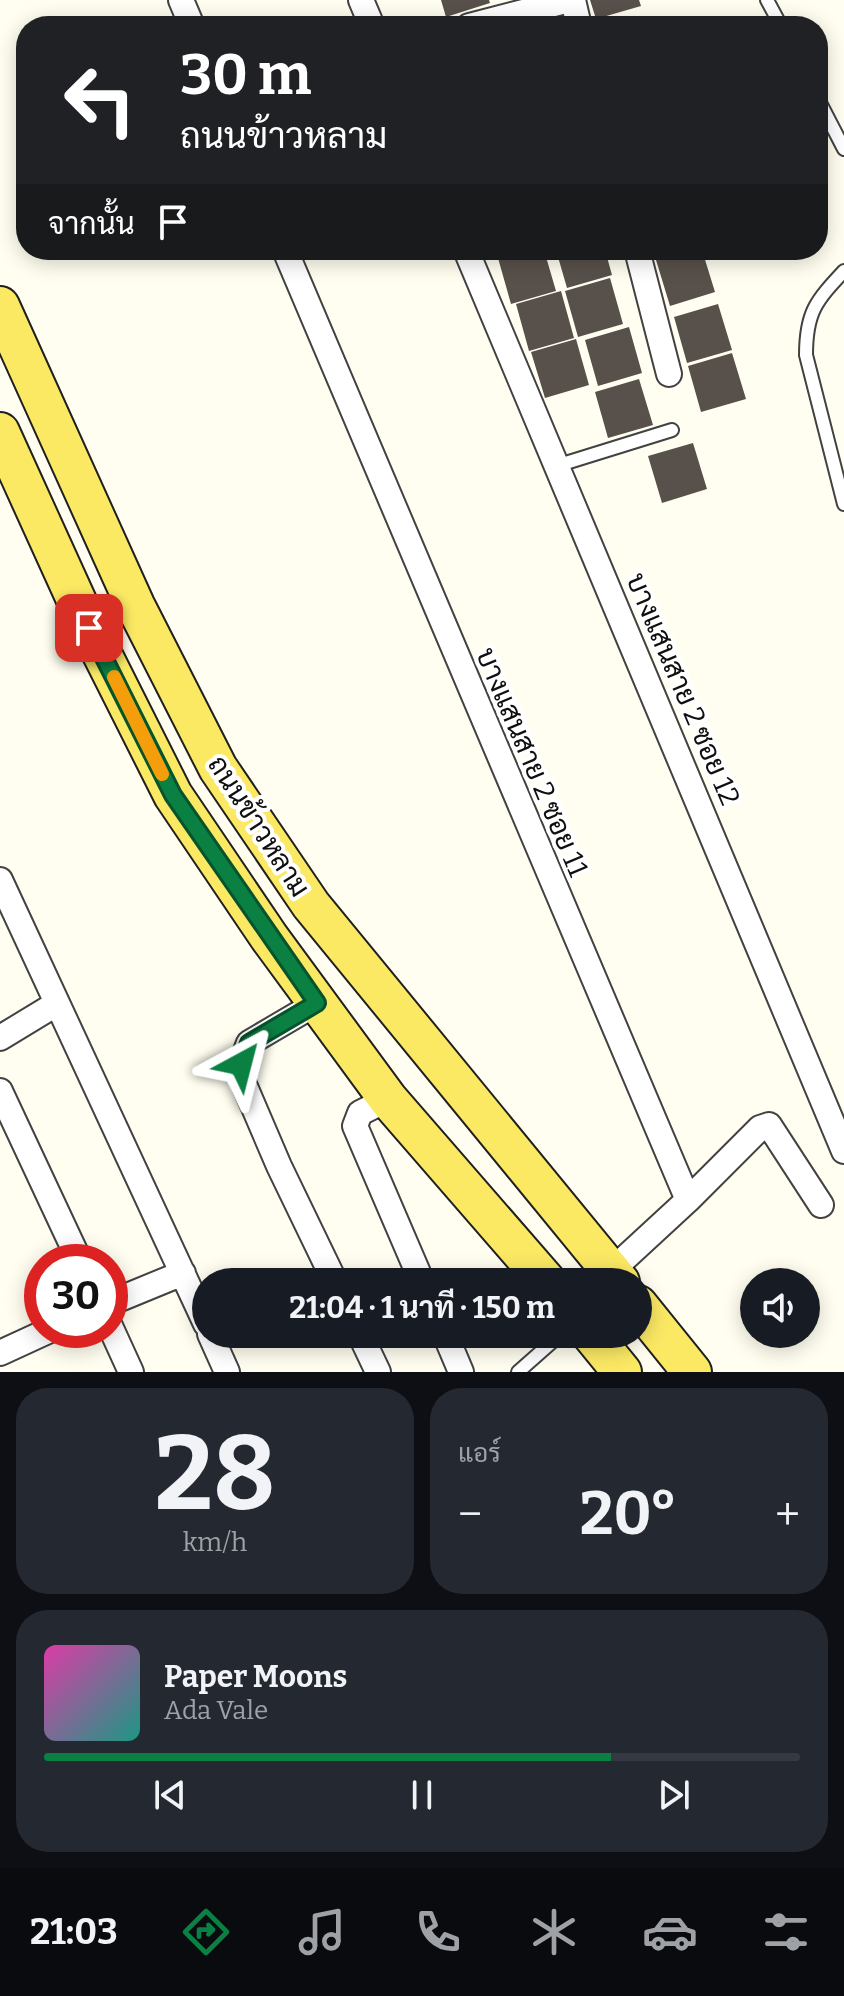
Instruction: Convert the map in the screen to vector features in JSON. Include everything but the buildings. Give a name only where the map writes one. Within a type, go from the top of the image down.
[{"type":"main road","name":"ถนนข้าวหลาม","points":[[0,306],[135,605],[218,768],[311,905],[609,1268]]},
{"type":"main road","name":"ถนนข้าวหลาม","points":[[0,432],[89,628],[173,795],[317,1003],[388,1099],[535,1268]]},
{"type":"main road","points":[[652,1322],[692,1372]]},
{"type":"main road","points":[[602,1348],[622,1372]]},
{"type":"street","points":[[509,16],[572,0]]},
{"type":"street","name":"บางแสนสาย 2 ซอย 11","points":[[289,260],[495,753],[688,1200]]},
{"type":"street","name":"บางแสนสาย 2 ซอย 12","points":[[470,260],[844,1151]]},
{"type":"street","points":[[640,260],[669,374]]},
{"type":"street","points":[[0,880],[192,1293]]},
{"type":"street","points":[[317,1003],[249,1043],[241,1064],[243,1082],[328,1268]]},
{"type":"street","points":[[0,1038],[56,1004]]},
{"type":"street","points":[[0,1091],[72,1244]]},
{"type":"street","points":[[388,1099],[360,1113],[355,1126],[416,1268]]},
{"type":"street","points":[[624,1268],[760,1128],[769,1125],[821,1205]]},
{"type":"street","points":[[128,1296],[183,1273]]},
{"type":"street","points":[[0,1353],[24,1342]]},
{"type":"street","points":[[120,1348],[131,1372]]},
{"type":"street","points":[[216,1348],[227,1372]]},
{"type":"street","points":[[367,1348],[378,1372]]},
{"type":"street","points":[[451,1348],[461,1372]]},
{"type":"lane","points":[[828,118],[844,149]]},
{"type":"lane","points":[[844,271],[817,300],[806,329],[806,355],[844,504]]},
{"type":"lane","points":[[556,466],[672,430]]},
{"type":"lane","points":[[518,1372],[545,1348]]},
{"type":"slow traffic","points":[[114,677],[162,774]]},
{"type":"route","points":[[89,628],[173,795],[317,1003],[249,1043],[241,1064]]}]
